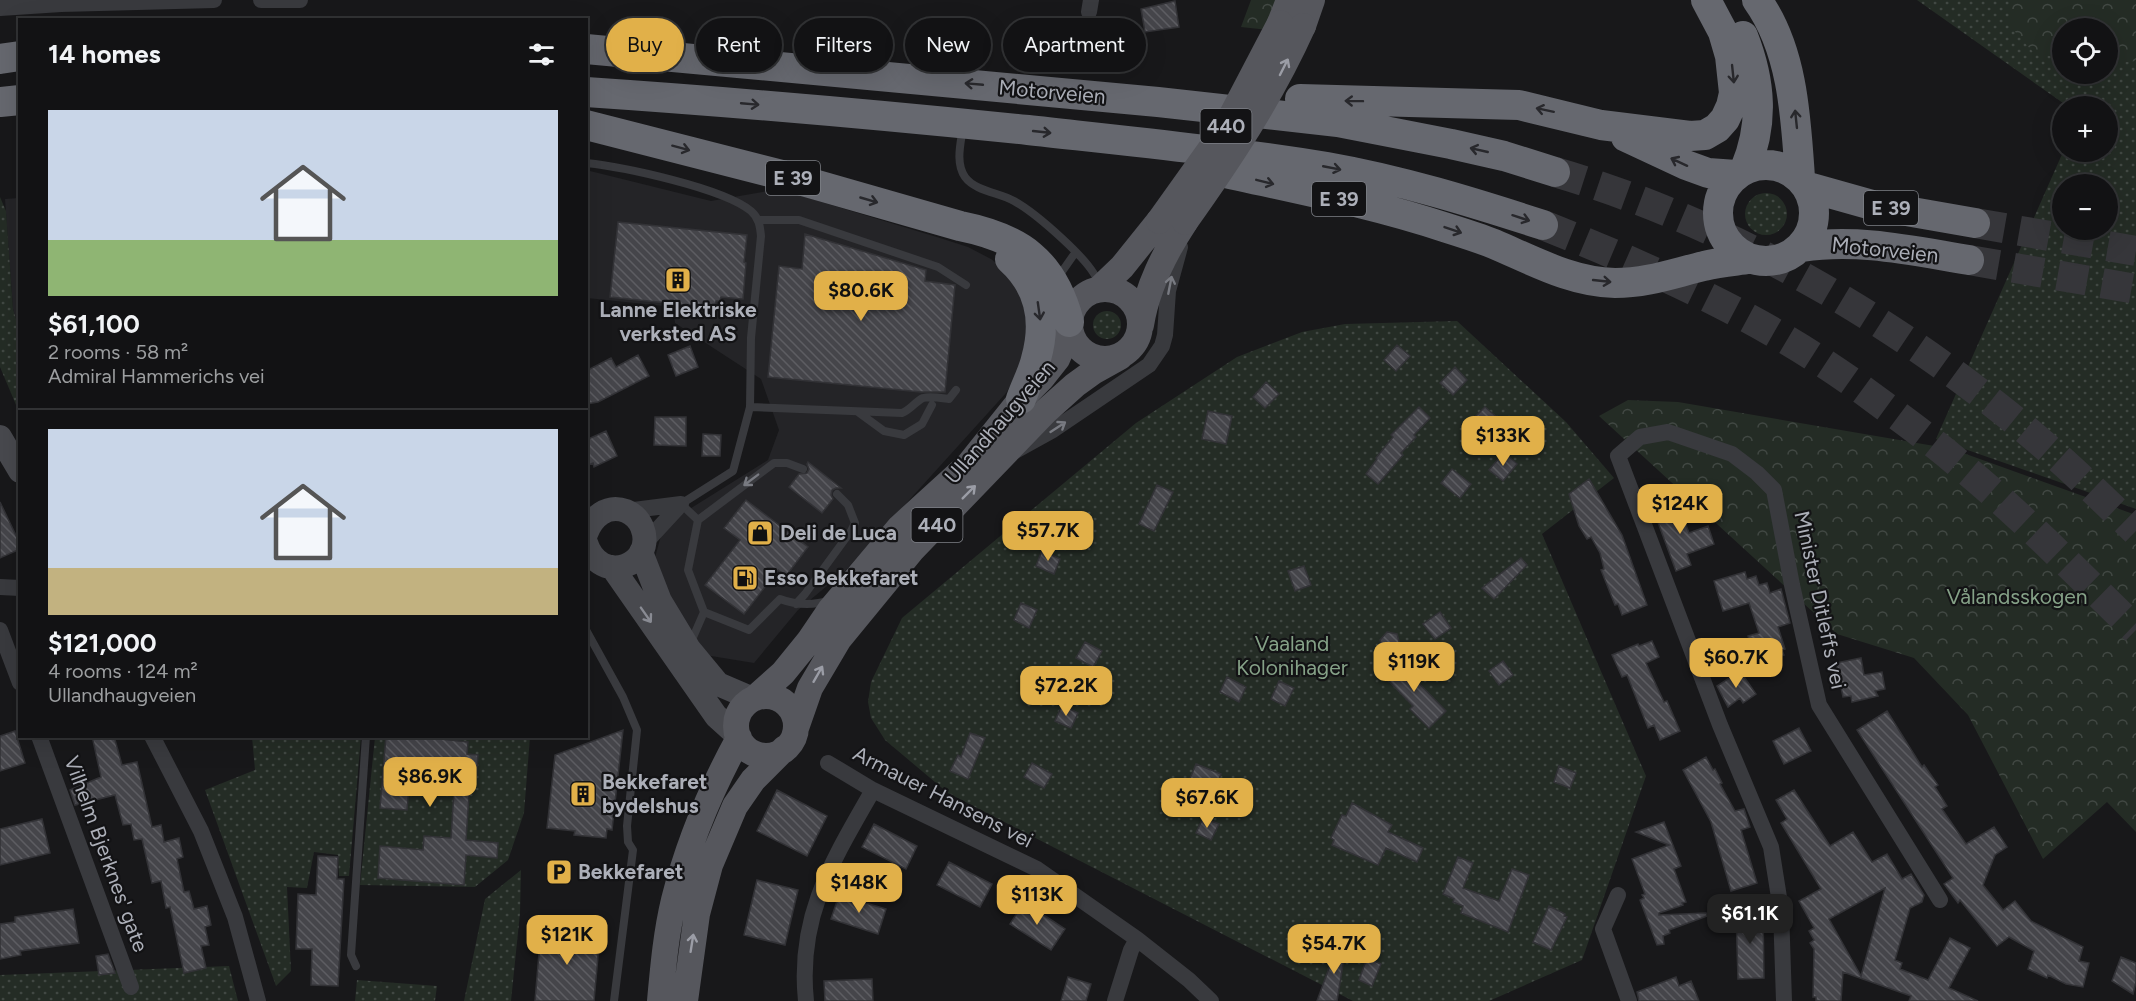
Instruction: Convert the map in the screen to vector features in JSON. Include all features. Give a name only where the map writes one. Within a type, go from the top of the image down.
[{"type":"highway","name":"E 39","points":[[1158,102],[1232,94],[1323,101],[1519,105],[1601,125],[1690,136],[1705,135],[1717,128],[1725,119],[1734,93],[1730,56],[1723,32],[1706,0]]},
{"type":"highway","points":[[1722,0],[1744,38],[1752,64],[1759,110],[1757,133],[1740,172],[1726,186],[1720,199],[1718,214],[1720,228],[1727,241],[1737,252],[1749,259]]},
{"type":"highway","points":[[1757,0],[1784,56],[1796,115],[1804,182],[1814,202],[1815,218],[1811,234],[1802,247]]},
{"type":"highway","name":"Motorveien","points":[[588,49],[1158,102]]},
{"type":"highway","points":[[0,59],[18,56]]},
{"type":"highway","name":"Motorveien","points":[[588,92],[730,102],[1129,141]]},
{"type":"highway","points":[[0,102],[18,100]]},
{"type":"highway","name":"E 39","points":[[1158,102],[1338,122],[1398,132],[1504,156],[1555,172]]},
{"type":"highway","name":"E 39","points":[[1601,125],[1708,173],[1740,172],[1759,165],[1774,165],[1788,169],[1804,182]]},
{"type":"highway","name":"E 39","points":[[588,126],[782,175],[988,232],[1012,242],[1041,264],[1064,300],[1070,326]]},
{"type":"highway","name":"E 39","points":[[1129,141],[1328,167],[1427,189],[1543,225]]},
{"type":"highway","name":"E 39","points":[[1129,141],[1181,162],[1444,227],[1492,243],[1566,275],[1589,280],[1615,283],[1643,281],[1668,277],[1705,266],[1749,259],[1764,262],[1778,261],[1802,247]]},
{"type":"highway","name":"Motorveien","points":[[1804,182],[1872,205],[1975,223]]},
{"type":"highway","name":"E 39","points":[[960,226],[1004,254],[1018,267],[1030,281],[1038,301],[1041,338],[1036,360],[1021,399]]},
{"type":"highway","name":"Motorveien","points":[[1802,247],[1825,243],[1872,244],[1969,260]]},
{"type":"main road","name":"440","points":[[1070,326],[1077,302],[1085,295],[1099,289],[1122,267],[1160,221],[1224,130],[1290,16],[1312,0]]},
{"type":"main road","name":"440","points":[[1120,357],[1135,344],[1144,304],[1153,279],[1170,247],[1251,126],[1285,64],[1290,16]]},
{"type":"main road","points":[[1099,289],[1119,291],[1128,297],[1140,315],[1141,325]]},
{"type":"main road","points":[[1070,326],[1073,340],[1088,356],[1110,360],[1120,357]]},
{"type":"main road","name":"Ullandhaugveien","points":[[754,698],[783,673],[842,596],[900,527],[969,464],[1021,399],[1057,359],[1070,326]]},
{"type":"main road","name":"Ullandhaugveien","points":[[685,1001],[697,914],[710,865],[735,806],[753,780],[791,738],[810,688],[839,639],[912,550],[1046,411],[1075,385],[1120,357]]},
{"type":"main road","points":[[738,736],[744,746],[759,755],[769,756],[791,738],[795,718],[784,701],[765,696],[754,698]]},
{"type":"main road","name":"440","points":[[660,1001],[674,901],[699,823],[738,736],[737,718],[740,710],[754,698]]},
{"type":"street","points":[[0,8],[62,2],[214,0]]},
{"type":"street","points":[[261,0],[300,0]]},
{"type":"street","name":"Ullandhaugveien","points":[[1006,454],[1053,430],[1149,365],[1158,354],[1165,335],[1168,291],[1185,222]]},
{"type":"street","name":"Minister Ditleffs vei","points":[[1784,1001],[1781,910],[1771,847],[1720,725],[1618,456],[1640,437],[1668,432],[1732,454],[1757,473],[1774,490],[1792,585],[1819,705],[1940,900]]},
{"type":"street","points":[[0,437],[18,468]]},
{"type":"street","points":[[681,504],[607,510],[594,519],[593,553],[716,716],[738,736]]},
{"type":"street","points":[[593,553],[629,564],[681,504]]},
{"type":"street","points":[[607,510],[634,516],[641,524],[644,533],[643,548],[660,601],[689,648],[718,684],[754,698]]},
{"type":"street","points":[[0,587],[18,588]]},
{"type":"street","points":[[0,630],[18,678]]},
{"type":"street","name":"Vilhelm Bjerknes' gate","points":[[40,738],[131,987]]},
{"type":"street","points":[[153,738],[201,831],[236,918],[258,1001]]},
{"type":"street","name":"Armauer Hansens vei","points":[[828,763],[873,790],[1037,869],[1137,939],[1189,980],[1210,1001]]},
{"type":"street","points":[[806,1001],[804,963],[808,929],[818,896],[831,864],[873,790]]},
{"type":"street","points":[[1618,894],[1603,929],[1629,1001]]},
{"type":"street","points":[[1115,1001],[1131,950],[1137,939]]},
{"type":"lane","points":[[963,124],[960,164],[966,178],[971,183],[1008,198],[1045,223],[1094,271],[1099,289]]},
{"type":"lane","points":[[588,163],[664,179],[729,197],[752,211],[759,220],[761,236],[751,338],[750,407],[733,471],[681,504],[698,520]]},
{"type":"lane","points":[[759,220],[799,219],[938,267],[966,285]]},
{"type":"lane","points":[[1058,289],[1061,273],[1075,253]]},
{"type":"lane","points":[[750,407],[902,413],[910,410],[920,399],[949,399],[956,390]]},
{"type":"lane","points":[[858,412],[884,431],[904,435],[922,424],[932,405]]},
{"type":"lane","points":[[689,648],[704,612],[688,570],[698,520],[774,463],[787,463],[803,469]]},
{"type":"lane","points":[[796,604],[845,540],[855,523],[848,505],[837,494]]},
{"type":"lane","points":[[704,612],[748,630],[780,599],[796,604],[823,603],[842,596]]},
{"type":"lane","points":[[588,634],[623,697],[637,730],[627,826],[628,842],[633,850],[614,1001]]},
{"type":"lane","points":[[356,966],[351,956],[366,738]]},
{"type":"shaded area","points":[[588,170],[711,201],[779,189],[940,238],[968,247],[991,259],[1009,273],[1026,305],[1028,328],[1024,354],[1017,375],[1006,393],[845,571],[798,610],[754,663],[705,655],[664,592],[654,561],[664,525],[768,460],[779,430],[761,379],[675,323],[673,307],[588,298]]},
{"type":"shaded area","points":[[18,198],[18,326],[13,309],[5,199]]},
{"type":"green space","points":[[1251,0],[1278,0],[1269,30],[1241,27]]},
{"type":"green space","points":[[1917,0],[2136,0],[2136,509],[1936,439],[2052,177],[2052,240],[2118,240],[2118,174],[2053,174],[2059,162],[2118,162],[2118,96],[2053,96]]},
{"type":"green space","points":[[2011,0],[2128,0],[2136,3],[2136,61],[2118,63],[2118,18],[2052,18],[2052,57],[2033,52],[2010,26]]},
{"type":"green space","points":[[1766,193],[1781,199],[1787,214],[1781,229],[1766,235],[1751,229],[1745,214],[1751,199]]},
{"type":"green space","points":[[0,197],[6,211],[13,309],[18,326],[18,410],[0,367]]},
{"type":"green space","points":[[1107,311],[1117,315],[1121,325],[1117,335],[1107,339],[1097,335],[1093,325],[1097,315]]},
{"type":"green space","name":"Vaaland Kolonihager","points":[[1457,321],[1566,422],[1614,478],[1542,534],[1646,776],[1582,960],[1489,1001],[1353,1001],[948,793],[885,740],[871,718],[868,702],[871,682],[902,618],[1136,423],[1237,357],[1302,332],[1345,324]]},
{"type":"green space","name":"Vålandsskogen","points":[[1628,400],[1678,402],[1952,449],[2136,515],[2136,832],[2107,802],[2043,859],[1968,715],[1914,658],[1837,634],[1599,416]]},
{"type":"green space","points":[[252,738],[361,738],[349,876],[339,876],[338,855],[314,852],[307,888],[287,887],[291,971],[276,986],[205,790],[255,770]]},
{"type":"green space","points":[[375,738],[530,738],[524,813],[508,860],[475,887],[360,885]]},
{"type":"green space","points":[[521,870],[520,913],[511,1001],[464,1001],[485,899]]},
{"type":"green space","points":[[229,966],[238,1001],[0,1001],[0,975]]},
{"type":"green space","points":[[357,980],[437,986],[435,1001],[355,1001]]},
{"type":"building","points":[[1175,1],[1179,27],[1146,32],[1146,18],[1143,18],[1141,9]]},
{"type":"building","name":"Lanne Elektriske verksted AS","points":[[618,222],[747,235],[743,299],[721,297],[720,301],[716,301],[715,308],[610,297]]},
{"type":"building","points":[[805,234],[926,270],[925,281],[955,285],[945,392],[921,392],[768,377],[779,266],[802,269]]},
{"type":"building","points":[[1397,345],[1410,356],[1396,371],[1384,360]]},
{"type":"building","points":[[690,346],[698,367],[676,376],[668,355]]},
{"type":"building","points":[[638,355],[649,376],[598,402],[588,404],[588,370],[611,358],[616,367]]},
{"type":"building","points":[[1455,367],[1467,380],[1453,395],[1440,383]]},
{"type":"building","points":[[1266,382],[1279,394],[1265,408],[1253,397]]},
{"type":"building","points":[[1419,407],[1430,418],[1414,435],[1416,437],[1401,453],[1403,455],[1378,484],[1366,474],[1393,437],[1391,435]]},
{"type":"building","points":[[1485,407],[1499,419],[1489,431],[1474,418]]},
{"type":"building","points":[[1208,411],[1232,416],[1226,444],[1202,439]]},
{"type":"building","points":[[655,417],[686,417],[686,446],[654,445]]},
{"type":"building","points":[[606,431],[617,456],[594,467],[593,463],[588,465],[588,439]]},
{"type":"building","points":[[703,434],[721,435],[720,456],[702,456]]},
{"type":"building","points":[[1504,452],[1517,464],[1503,481],[1489,470]]},
{"type":"building","points":[[808,462],[841,488],[832,490],[833,499],[822,513],[789,487],[799,474],[807,473]]},
{"type":"building","points":[[1452,469],[1471,484],[1460,498],[1441,483]]},
{"type":"building","points":[[1589,479],[1622,535],[1647,605],[1622,615],[1618,604],[1615,605],[1601,570],[1604,569],[1600,553],[1591,537],[1587,539],[1579,526],[1569,494]]},
{"type":"building","points":[[1157,485],[1173,492],[1154,531],[1139,524]]},
{"type":"building","points":[[746,500],[808,547],[786,576],[778,570],[744,614],[705,585],[740,540],[724,528]]},
{"type":"building","points":[[1677,500],[1689,533],[1708,526],[1714,544],[1687,554],[1691,565],[1676,571],[1653,509]]},
{"type":"building","points":[[0,502],[18,540],[18,550],[0,558]]},
{"type":"building","points":[[1042,550],[1060,559],[1054,574],[1036,566]]},
{"type":"building","points":[[1521,558],[1527,565],[1494,599],[1482,588]]},
{"type":"building","points":[[1304,566],[1311,585],[1295,591],[1288,571]]},
{"type":"building","points":[[1745,572],[1747,579],[1756,576],[1759,585],[1767,583],[1770,593],[1781,589],[1790,623],[1778,627],[1785,649],[1782,650],[1784,655],[1757,664],[1748,636],[1759,633],[1749,603],[1723,611],[1714,581]]},
{"type":"building","points":[[1021,603],[1037,610],[1029,628],[1014,620]]},
{"type":"building","points":[[1440,612],[1451,628],[1435,639],[1423,624]]},
{"type":"building","points":[[1387,632],[1397,634],[1400,645],[1386,659],[1380,640]]},
{"type":"building","points":[[1652,641],[1659,657],[1646,663],[1680,731],[1660,740],[1654,725],[1648,728],[1627,675],[1622,677],[1612,655]]},
{"type":"building","points":[[1085,642],[1102,651],[1093,667],[1076,658]]},
{"type":"building","points":[[1394,658],[1446,711],[1429,728],[1410,709],[1413,706],[1380,672]]},
{"type":"building","points":[[1861,658],[1864,675],[1882,672],[1885,689],[1875,691],[1878,696],[1852,702],[1851,696],[1843,697],[1836,663]]},
{"type":"building","points":[[1503,661],[1513,675],[1499,685],[1489,671]]},
{"type":"building","points":[[1740,671],[1756,694],[1743,703],[1740,698],[1728,707],[1717,686]]},
{"type":"building","points":[[1227,677],[1246,687],[1239,702],[1220,692]]},
{"type":"building","points":[[1279,681],[1294,688],[1285,706],[1271,699]]},
{"type":"building","points":[[1062,705],[1078,713],[1071,728],[1055,721]]},
{"type":"building","points":[[1887,711],[1922,767],[1924,765],[1938,785],[1935,787],[1947,806],[1942,809],[1966,844],[1994,827],[2007,847],[1995,855],[1983,885],[2003,910],[2015,901],[2031,921],[2083,947],[2079,961],[2089,963],[2083,987],[2066,984],[2048,975],[2047,978],[2028,969],[2034,951],[2009,937],[1997,946],[1944,884],[1953,878],[1857,730]]},
{"type":"building","points":[[1799,728],[1811,751],[1784,764],[1773,741]]},
{"type":"building","name":"Bekkefaret bydelshus","points":[[623,730],[612,830],[607,829],[606,838],[574,835],[575,831],[547,828],[555,755]]},
{"type":"building","points":[[15,731],[25,763],[0,771],[0,736]]},
{"type":"building","points":[[970,733],[985,738],[968,779],[950,771],[958,755],[961,757]]},
{"type":"building","points":[[92,738],[115,738],[122,765],[137,762],[152,827],[161,825],[164,842],[179,838],[183,857],[177,859],[184,892],[189,891],[194,909],[207,906],[211,925],[205,927],[209,945],[201,946],[206,968],[184,973],[170,907],[166,908],[161,881],[152,883],[142,839],[134,840],[131,824],[123,825],[115,795],[75,805],[70,790],[101,777]]},
{"type":"building","points":[[386,738],[431,738],[468,742],[467,754],[478,755],[476,781],[470,780],[466,840],[498,843],[497,858],[466,855],[464,885],[378,878],[380,846],[423,850],[424,836],[451,838],[454,791],[409,787],[407,810],[380,808]]},
{"type":"building","points":[[1706,757],[1713,770],[1715,769],[1722,783],[1720,784],[1735,811],[1744,809],[1750,827],[1741,830],[1757,883],[1731,891],[1711,822],[1683,770]]},
{"type":"building","points":[[1032,763],[1052,774],[1044,788],[1024,777]]},
{"type":"building","points":[[1196,764],[1221,774],[1212,796],[1191,789],[1193,782],[1189,781]]},
{"type":"building","points":[[1559,766],[1576,773],[1570,788],[1554,782]]},
{"type":"building","points":[[777,790],[827,816],[807,856],[757,831]]},
{"type":"building","points":[[1794,790],[1830,846],[1853,832],[1872,862],[1887,854],[1902,879],[1911,874],[1924,895],[1922,902],[1910,908],[1895,960],[1902,963],[1900,969],[1928,980],[1950,938],[1970,948],[1949,988],[1978,1001],[1909,1001],[1911,996],[1843,972],[1841,1001],[1816,1001],[1816,997],[1813,997],[1814,949],[1810,943],[1814,940],[1809,931],[1814,928],[1799,901],[1821,889],[1781,823],[1787,819],[1776,800]],"holes":[[[1885,888],[1861,976],[1829,919]]]},
{"type":"building","points":[[1352,803],[1392,825],[1388,832],[1423,848],[1417,862],[1386,848],[1378,865],[1332,845],[1334,840],[1331,838],[1342,815],[1346,816]]},
{"type":"building","points":[[1203,818],[1219,824],[1211,840],[1196,833]]},
{"type":"building","points":[[42,819],[50,853],[0,865],[0,829]]},
{"type":"building","points":[[1664,822],[1681,866],[1674,869],[1686,902],[1659,913],[1659,915],[1706,913],[1707,916],[1669,930],[1670,933],[1663,936],[1664,944],[1657,945],[1640,900],[1645,894],[1632,859],[1669,845],[1636,832]]},
{"type":"building","points":[[874,824],[917,846],[906,869],[862,847]]},
{"type":"building","points":[[318,856],[338,857],[337,879],[344,879],[338,986],[311,985],[312,949],[296,949],[298,894],[316,895]]},
{"type":"building","points":[[1458,857],[1473,863],[1463,888],[1499,901],[1512,869],[1529,875],[1508,932],[1461,913],[1463,906],[1443,894]]},
{"type":"building","points":[[949,862],[992,884],[980,907],[937,885]]},
{"type":"building","points":[[757,880],[798,890],[785,945],[744,935]]},
{"type":"building","points":[[839,895],[886,909],[878,934],[831,919]]},
{"type":"building","points":[[1024,902],[1065,929],[1051,950],[1010,924]]},
{"type":"building","points":[[1549,906],[1567,917],[1551,950],[1533,942]]},
{"type":"building","points":[[73,909],[79,943],[20,951],[21,955],[0,959],[0,924],[15,922],[15,917]]},
{"type":"building","points":[[1763,911],[1764,978],[1738,979],[1736,912]]},
{"type":"building","points":[[579,923],[584,933],[600,934],[594,1001],[535,1001],[541,929],[569,932]]},
{"type":"building","points":[[1340,938],[1347,940],[1337,1001],[1317,1001]]},
{"type":"building","points":[[108,954],[115,973],[99,975],[96,956]]},
{"type":"building","points":[[2121,957],[2136,963],[2136,982],[2133,994],[2112,981]]},
{"type":"building","points":[[1367,958],[1381,964],[1372,986],[1359,980]]},
{"type":"building","points":[[1068,977],[1091,984],[1086,1001],[1061,1001]]},
{"type":"building","points":[[1676,977],[1679,986],[1691,981],[1699,1001],[1639,1001],[1637,992]]},
{"type":"building","points":[[872,979],[873,1001],[825,1001],[824,981]]},
{"type":"tunnel","points":[[1555,172],[1617,192],[1736,242],[1850,304],[1957,376],[2008,415],[2074,472],[2136,531]]},
{"type":"tunnel","points":[[1975,223],[2136,251]]},
{"type":"tunnel","points":[[1543,225],[1668,278],[1709,298],[1827,365],[1915,429],[1987,488],[2136,630]]},
{"type":"tunnel","points":[[1969,260],[2136,289]]},
{"type":"place","name":"Lanne Elektriske verksted AS","points":[[678,280]]},
{"type":"place","name":"Deli de Luca","points":[[760,533]]},
{"type":"place","name":"Esso Bekkefaret","points":[[745,578]]},
{"type":"place","name":"Bekkefaret bydelshus","points":[[583,794]]},
{"type":"place","name":"Bekkefaret","points":[[559,872]]}]
